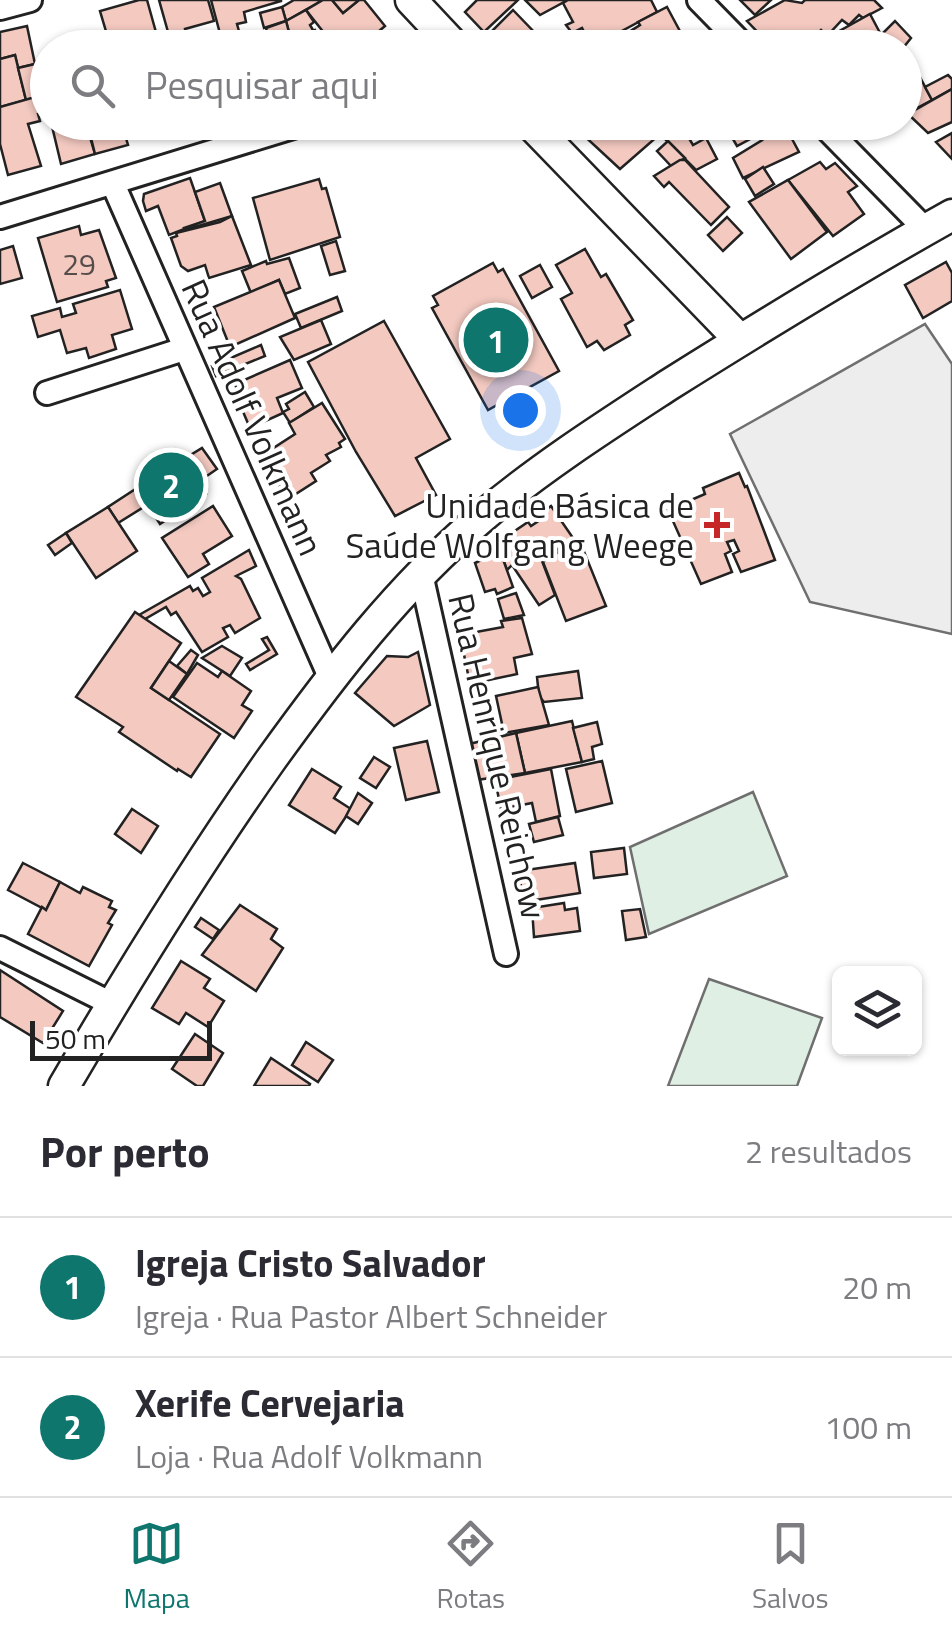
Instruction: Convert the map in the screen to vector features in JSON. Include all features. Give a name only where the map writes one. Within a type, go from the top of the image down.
[{"type":"main road","points":[[411,0],[433,30]]},
{"type":"main road","points":[[546,140],[740,340]]},
{"type":"main road","points":[[64,1086],[214,841],[330,677],[421,574],[482,517],[534,476],[740,340],[939,223]]},
{"type":"street","points":[[0,8],[30,0]]},
{"type":"street","points":[[700,0],[729,30]]},
{"type":"street","points":[[0,217],[252,140]]},
{"type":"street","points":[[841,140],[939,223]]},
{"type":"street","name":"Rua Adolf Volkmann","points":[[113,184],[330,677]]},
{"type":"street","points":[[47,393],[184,350]]},
{"type":"street","name":"Rua Henrique Reichow","points":[[421,574],[506,954]]},
{"type":"street","points":[[0,948],[112,1004]]},
{"type":"green space","points":[[753,792],[787,876],[649,934],[630,847]]},
{"type":"green space","points":[[709,979],[822,1018],[797,1086],[668,1086]]},
{"type":"shaded area","points":[[925,324],[952,364],[952,634],[810,602],[730,434]]},
{"type":"building","points":[[147,0],[155,30],[106,30],[100,11]]},
{"type":"building","points":[[159,0],[208,0],[214,21],[185,30],[167,30]]},
{"type":"building","points":[[211,0],[281,0],[244,12],[246,22],[237,24],[239,30],[219,30]]},
{"type":"building","points":[[294,0],[323,0],[286,21],[282,7]]},
{"type":"building","points":[[323,0],[332,0],[343,13],[364,0],[385,26],[380,30],[322,30],[306,10]]},
{"type":"building","points":[[332,0],[359,0],[343,13]]},
{"type":"building","points":[[477,0],[518,0],[486,30],[465,12]]},
{"type":"building","points":[[525,0],[568,0],[540,15]]},
{"type":"building","points":[[651,0],[657,12],[624,30],[570,30],[566,25],[573,22],[563,3]]},
{"type":"building","points":[[740,0],[771,0],[755,15]]},
{"type":"building","points":[[785,0],[874,0],[882,8],[863,18],[859,15],[849,25],[842,20],[833,30],[756,30],[747,21]]},
{"type":"building","points":[[282,7],[286,21],[264,28],[260,13]]},
{"type":"building","points":[[667,7],[679,30],[632,30],[640,25],[638,22]]},
{"type":"building","points":[[306,10],[314,22],[310,25],[313,30],[288,30],[286,21]]},
{"type":"building","points":[[513,10],[532,30],[493,30]]},
{"type":"building","points":[[870,14],[878,30],[841,30]]},
{"type":"building","points":[[286,21],[288,30],[267,30]]},
{"type":"building","points":[[895,21],[903,30],[886,30]]},
{"type":"building","points":[[27,26],[30,65],[18,68],[15,55],[0,59],[0,32]]},
{"type":"building","points":[[15,55],[26,100],[0,107],[0,59]]},
{"type":"building","points":[[30,65],[30,99],[26,100],[18,68]]},
{"type":"building","points":[[948,75],[952,89],[932,100],[925,87]]},
{"type":"building","points":[[922,81],[932,100],[922,105]]},
{"type":"building","points":[[952,89],[952,122],[928,133],[922,127],[922,106]]},
{"type":"building","points":[[30,98],[30,140],[41,166],[8,175],[0,144],[0,107]]},
{"type":"building","points":[[952,133],[952,159],[936,142]]},
{"type":"building","points":[[55,140],[91,140],[95,154],[61,164]]},
{"type":"building","points":[[92,140],[126,140],[128,145],[95,154]]},
{"type":"building","points":[[589,140],[653,140],[620,169]]},
{"type":"building","points":[[666,140],[690,140],[693,145],[707,140],[717,159],[696,170]]},
{"type":"building","points":[[762,140],[793,140],[799,152],[743,178],[733,158]]},
{"type":"building","points":[[668,141],[685,158],[671,166],[657,151]]},
{"type":"building","points":[[685,160],[729,207],[711,225],[669,182],[664,187],[654,176]]},
{"type":"building","points":[[820,162],[826,169],[835,163],[857,186],[848,192],[864,214],[833,236],[788,180]]},
{"type":"building","points":[[763,167],[774,184],[755,196],[745,179]]},
{"type":"building","points":[[190,178],[205,221],[169,235],[158,206],[146,211],[144,194]]},
{"type":"building","points":[[319,179],[322,189],[326,188],[340,237],[270,260],[253,198]]},
{"type":"building","points":[[788,180],[827,232],[791,259],[749,202]]},
{"type":"building","points":[[220,183],[232,216],[185,230],[205,221],[195,192]]},
{"type":"building","points":[[232,216],[251,265],[209,278],[205,265],[188,271],[181,266],[171,238],[176,233]]},
{"type":"building","points":[[727,217],[742,233],[723,251],[708,235]]},
{"type":"building","points":[[79,226],[81,235],[99,230],[116,278],[106,281],[108,287],[57,302],[38,238]]},
{"type":"building","points":[[336,241],[345,271],[330,275],[321,246]]},
{"type":"building","points":[[13,246],[22,278],[0,284],[0,250]]},
{"type":"building","points":[[585,249],[601,277],[606,274],[633,320],[625,325],[630,335],[604,350],[597,341],[587,347],[561,299],[572,293],[556,265]]},
{"type":"building","points":[[289,258],[300,288],[285,294],[279,280],[251,293],[242,271],[266,261],[267,264]]},
{"type":"building","points":[[946,262],[952,273],[952,301],[923,318],[905,285]]},
{"type":"building","points":[[493,263],[498,272],[503,269],[559,371],[488,410],[432,308],[438,305],[433,296]]},
{"type":"building","points":[[540,265],[552,287],[532,298],[520,276]]},
{"type":"building","points":[[279,280],[295,318],[230,347],[214,307]]},
{"type":"building","points":[[120,290],[132,329],[112,335],[116,349],[89,358],[86,348],[67,353],[60,330],[38,337],[32,316],[60,308],[62,317],[76,313],[73,304]]},
{"type":"building","points":[[337,297],[342,311],[301,328],[295,314]]},
{"type":"building","points":[[321,320],[331,344],[294,360],[280,337]]},
{"type":"building","points":[[384,321],[450,439],[416,458],[436,495],[395,516],[308,362]]},
{"type":"building","points":[[261,345],[265,356],[216,376],[212,366]]},
{"type":"building","points":[[290,360],[302,388],[277,398],[283,413],[250,428],[235,384]]},
{"type":"building","points":[[305,392],[314,407],[290,423],[283,412],[289,409],[286,404]]},
{"type":"building","points":[[322,403],[345,439],[339,443],[341,447],[326,455],[330,461],[311,473],[316,481],[288,499],[263,461],[275,454],[272,449],[295,434],[289,423]]},
{"type":"building","points":[[202,448],[217,469],[198,482],[206,494],[160,524],[137,488]]},
{"type":"building","name":"Unidade Básica de Saúde Wolfgang Weege","points":[[739,473],[775,560],[741,572],[733,554],[739,551],[734,540],[727,542],[731,551],[725,554],[732,572],[701,584],[668,510],[705,494],[703,488]]},
{"type":"building","points":[[137,488],[147,505],[118,523],[108,507]]},
{"type":"building","points":[[213,506],[232,536],[203,554],[209,564],[188,577],[162,538]]},
{"type":"building","points":[[551,506],[573,538],[542,561],[555,595],[539,605],[512,565],[507,570],[497,543],[528,522],[531,526],[537,522],[534,519]]},
{"type":"building","points":[[108,507],[137,551],[96,578],[66,533]]},
{"type":"building","points":[[66,533],[72,543],[55,555],[48,545]]},
{"type":"building","points":[[574,542],[578,551],[583,549],[606,606],[566,621],[543,562]]},
{"type":"building","points":[[249,550],[256,566],[236,576],[260,618],[235,633],[230,625],[223,628],[228,637],[202,652],[176,612],[171,615],[166,607],[145,619],[139,615],[190,586],[193,591],[198,588],[203,596],[210,592],[202,578]]},
{"type":"building","points":[[500,551],[513,587],[497,594],[495,589],[485,592],[475,563]]},
{"type":"building","points":[[516,593],[524,615],[504,619],[498,599]]},
{"type":"building","points":[[135,612],[181,643],[151,688],[220,734],[191,777],[119,732],[123,727],[76,697]]},
{"type":"building","points":[[522,618],[532,654],[514,658],[517,674],[470,684],[460,635],[503,627],[501,621]]},
{"type":"building","points":[[267,637],[277,654],[250,670],[246,664],[269,650],[262,639]]},
{"type":"building","points":[[222,646],[242,658],[230,676],[202,658]]},
{"type":"building","points":[[191,650],[198,655],[187,674],[177,666]]},
{"type":"building","points":[[418,652],[430,705],[394,726],[355,693],[387,656],[408,657]]},
{"type":"building","points":[[169,661],[187,674],[169,700],[151,688]]},
{"type":"building","points":[[197,663],[218,677],[222,671],[251,691],[242,705],[252,711],[234,738],[173,697]]},
{"type":"building","points":[[578,671],[582,698],[544,702],[539,696],[537,677]]},
{"type":"building","points":[[538,687],[549,725],[504,733],[496,696]]},
{"type":"building","points":[[572,721],[582,762],[525,773],[516,733]]},
{"type":"building","points":[[597,722],[602,744],[592,747],[594,759],[582,762],[573,728]]},
{"type":"building","points":[[516,733],[525,773],[476,780],[469,744]]},
{"type":"building","points":[[427,741],[439,792],[406,800],[394,748]]},
{"type":"building","points":[[374,757],[390,767],[376,788],[360,778]]},
{"type":"building","points":[[602,761],[612,803],[576,812],[566,769]]},
{"type":"building","points":[[312,769],[341,787],[334,798],[351,809],[335,833],[289,805]]},
{"type":"building","points":[[551,769],[560,816],[536,822],[532,803],[501,809],[495,780]]},
{"type":"building","points":[[358,793],[372,803],[358,824],[346,816]]},
{"type":"building","points":[[132,809],[158,826],[141,853],[115,834]]},
{"type":"building","points":[[558,817],[563,835],[534,842],[529,824]]},
{"type":"building","points":[[624,848],[627,874],[594,878],[591,852]]},
{"type":"building","points":[[23,863],[60,882],[46,910],[8,890]]},
{"type":"building","points":[[575,863],[580,893],[523,902],[519,871]]},
{"type":"building","points":[[60,882],[80,893],[83,887],[112,901],[109,907],[116,910],[89,966],[28,934]]},
{"type":"building","points":[[564,903],[565,910],[577,908],[580,931],[534,937],[532,908]]},
{"type":"building","points":[[240,905],[277,929],[271,939],[283,948],[256,991],[202,955]]},
{"type":"building","points":[[640,909],[646,937],[626,940],[622,911]]},
{"type":"building","points":[[201,918],[219,930],[213,939],[195,927]]},
{"type":"building","points":[[181,961],[210,979],[204,988],[224,1001],[208,1027],[186,1013],[179,1024],[152,1008]]},
{"type":"building","points":[[0,970],[63,1011],[43,1043],[0,1017]]},
{"type":"building","points":[[195,1034],[223,1053],[203,1086],[172,1069]]},
{"type":"building","points":[[306,1042],[333,1060],[318,1082],[292,1065]]},
{"type":"building","points":[[271,1058],[310,1084],[309,1086],[254,1086]]},
{"type":"place","name":"Igreja Cristo Salvador","points":[[496,340]]},
{"type":"place","name":"Xerife Cervejaria","points":[[171,485]]},
{"type":"place","name":"Unidade Básica de Saúde Wolfgang Weege","points":[[717,525]]}]
